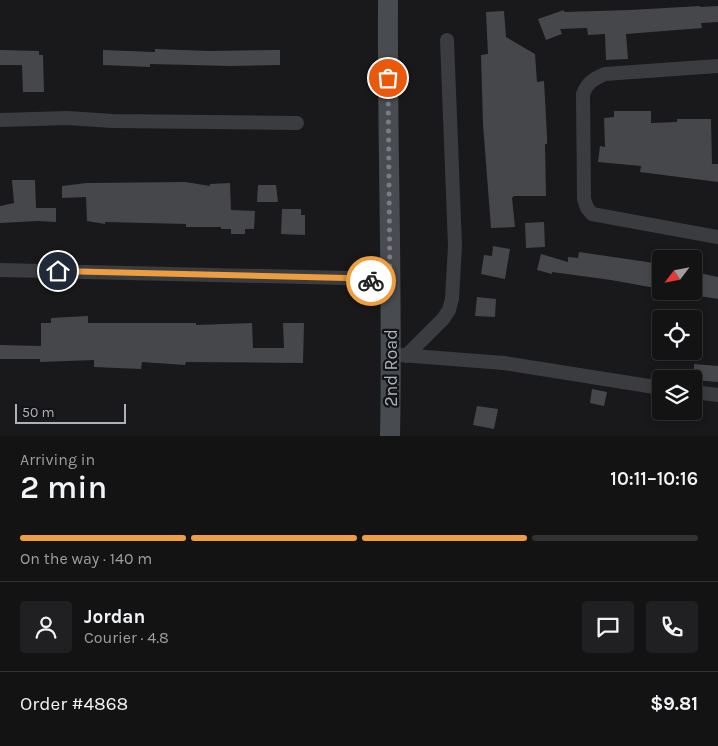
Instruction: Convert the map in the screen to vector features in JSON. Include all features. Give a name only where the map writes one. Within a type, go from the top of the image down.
[{"type":"street","name":"2nd Road","points":[[388,0],[390,283],[399,355],[390,436]]},
{"type":"street","points":[[399,355],[443,318],[452,299],[455,246],[447,40]]},
{"type":"street","points":[[718,66],[605,74],[587,84],[583,94],[584,199],[587,208],[592,214],[718,237]]},
{"type":"street","points":[[0,120],[67,118],[113,121],[298,123]]},
{"type":"street","points":[[0,270],[346,278],[390,283]]},
{"type":"street","points":[[399,355],[504,363],[652,387]]},
{"type":"street","points":[[702,393],[718,395]]},
{"type":"building","points":[[718,6],[718,22],[701,23],[702,28],[626,34],[628,59],[606,60],[605,34],[588,35],[587,28],[560,29],[562,34],[546,40],[538,19],[564,10],[564,12]]},
{"type":"building","points":[[504,11],[506,37],[535,54],[537,82],[544,81],[547,136],[547,144],[545,144],[546,196],[514,196],[512,198],[515,227],[491,228],[483,124],[481,55],[488,54],[486,12]]},
{"type":"building","points":[[155,49],[210,51],[280,50],[280,65],[150,64],[150,67],[103,65],[103,50],[155,52]]},
{"type":"building","points":[[0,50],[39,51],[39,55],[43,55],[44,92],[23,92],[22,65],[0,65]]},
{"type":"building","points":[[614,111],[651,111],[651,123],[677,122],[677,119],[711,119],[712,164],[718,164],[718,182],[640,172],[641,166],[598,162],[600,146],[605,147],[604,118],[614,117]]},
{"type":"building","points":[[12,180],[35,180],[36,208],[56,208],[56,222],[0,223],[0,206],[14,203]]},
{"type":"building","points":[[185,182],[210,186],[210,184],[230,183],[231,210],[255,211],[254,229],[245,229],[245,234],[231,234],[231,229],[221,229],[221,227],[186,227],[186,224],[105,222],[105,224],[87,221],[86,197],[62,198],[62,186],[86,183]]},
{"type":"building","points":[[258,185],[276,185],[278,202],[257,202]]},
{"type":"building","points":[[282,209],[301,209],[301,215],[305,215],[305,235],[281,234]]},
{"type":"building","points":[[544,222],[545,247],[526,248],[525,223]]},
{"type":"building","points":[[493,246],[510,249],[505,279],[481,274],[484,255],[492,256]]},
{"type":"building","points":[[579,252],[652,263],[652,287],[552,272],[552,274],[537,270],[541,254],[568,262],[568,257],[578,258]]},
{"type":"building","points":[[702,274],[718,277],[718,299],[702,296]]},
{"type":"building","points":[[477,297],[496,299],[495,317],[475,316]]},
{"type":"building","points":[[88,316],[88,323],[196,323],[196,325],[252,323],[253,348],[284,348],[283,323],[304,323],[303,363],[186,362],[185,365],[142,362],[141,369],[94,367],[94,360],[40,362],[40,359],[0,359],[0,345],[41,346],[41,323],[51,323],[51,318]]},
{"type":"building","points":[[694,364],[718,366],[718,382],[702,381],[702,370],[694,370]]},
{"type":"building","points":[[592,389],[607,392],[604,406],[590,403]]},
{"type":"building","points":[[477,406],[498,409],[494,429],[473,425]]},
{"type":"way so far","points":[[371,281],[390,283],[388,78]]},
{"type":"route","points":[[58,271],[346,278],[371,281]]}]
